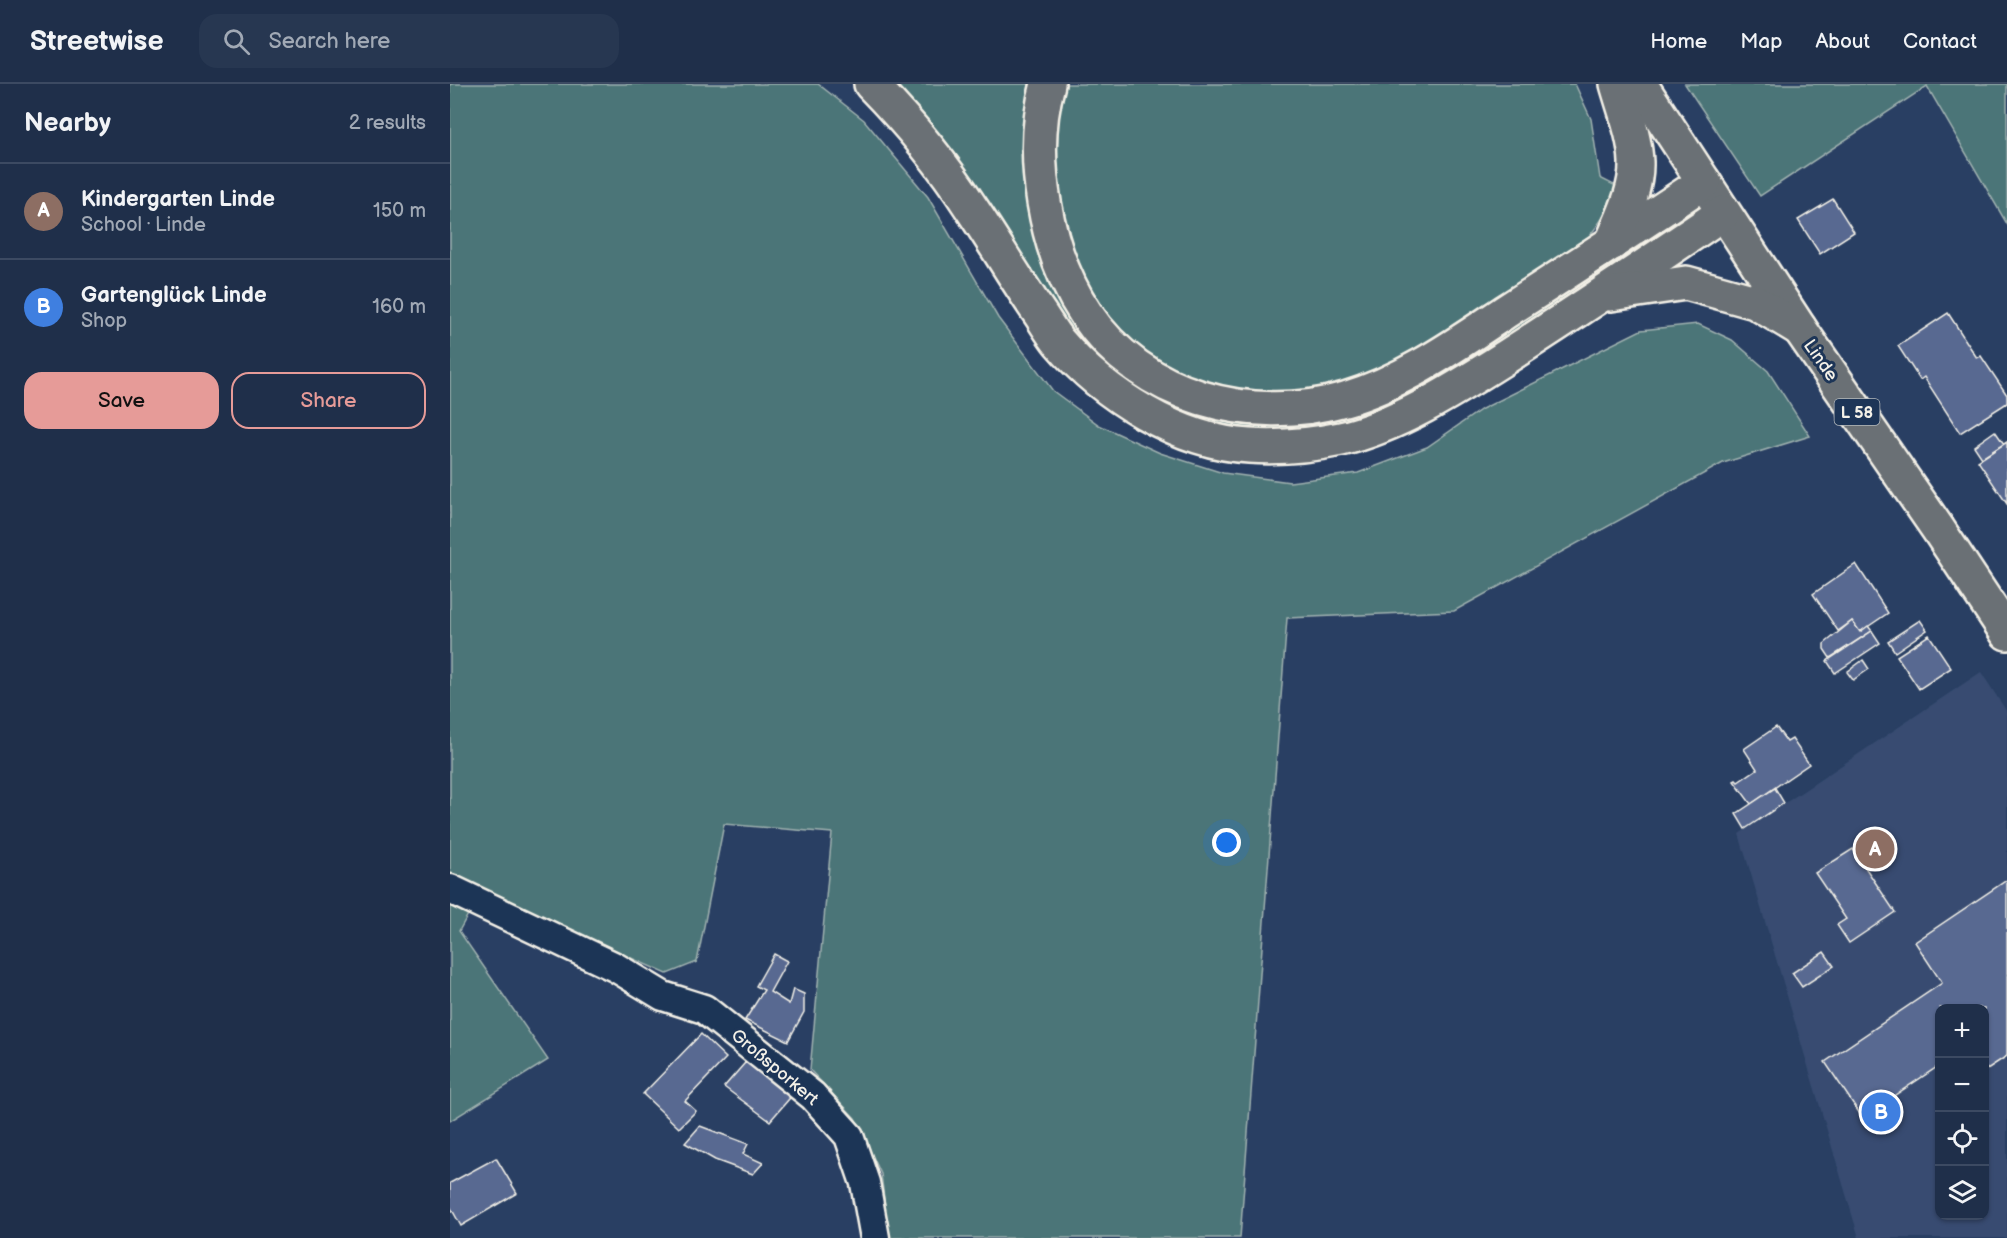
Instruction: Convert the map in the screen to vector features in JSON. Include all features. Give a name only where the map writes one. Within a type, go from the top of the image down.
[{"type":"main road","points":[[871,84],[906,120],[938,159],[1058,341],[1092,377],[1121,398],[1157,418],[1204,438],[1248,447],[1295,446],[1343,439],[1388,423],[1478,374],[1604,295],[1723,213]]},
{"type":"main road","points":[[1048,84],[1040,134],[1044,196],[1057,255],[1071,292],[1092,323],[1119,351],[1148,374],[1182,392],[1219,404],[1263,409],[1304,407],[1345,399],[1387,383],[1464,339],[1704,182]]},
{"type":"main road","points":[[1612,243],[1628,204],[1636,163],[1631,133],[1617,84]]},
{"type":"main road","name":"Linde","points":[[1640,84],[1800,329],[2007,633]]},
{"type":"main road","points":[[1604,295],[1686,283],[1755,302],[1800,329]]},
{"type":"street","name":"Großsporkert","points":[[450,889],[615,967],[663,996],[704,1009],[813,1096],[849,1136],[865,1183],[875,1238]]},
{"type":"shaded area","points":[[1981,672],[2007,712],[2007,1238],[1859,1238],[1739,834]]},
{"type":"green space","points":[[450,84],[818,84],[864,120],[928,197],[998,318],[1053,391],[1099,425],[1160,453],[1223,473],[1290,482],[1358,473],[1427,447],[1482,409],[1641,330],[1698,324],[1732,340],[1768,371],[1810,436],[1723,463],[1454,611],[1287,618],[1240,1238],[889,1238],[881,1174],[855,1118],[810,1070],[832,833],[724,824],[697,962],[667,974],[481,891],[459,931],[548,1060],[450,1121]]},
{"type":"green space","points":[[886,84],[1029,84],[1025,123],[1025,174],[1081,325],[1278,422],[1667,222],[1674,233],[1424,393],[1343,425],[1278,435],[1201,423],[1134,393],[1072,336]]},
{"type":"green space","points":[[1063,84],[1575,84],[1591,119],[1600,178],[1618,187],[1601,221],[1577,249],[1470,317],[1386,365],[1332,385],[1290,392],[1250,392],[1211,385],[1176,370],[1143,350],[1114,323],[1090,291],[1070,254],[1056,182],[1053,153]]},
{"type":"green space","points":[[1685,84],[2007,84],[2007,224],[1927,86],[1760,196]]},
{"type":"building","points":[[1833,199],[1854,232],[1820,254],[1798,220]]},
{"type":"building","points":[[1948,313],[1977,358],[1981,356],[2007,395],[2007,403],[1960,433],[1924,377],[1920,380],[1898,346]]},
{"type":"building","points":[[1995,431],[2004,444],[1982,458],[1974,446]]},
{"type":"building","points":[[2007,442],[2007,504],[1978,461]]},
{"type":"building","points":[[1856,564],[1888,613],[1860,632],[1852,621],[1838,631],[1813,594]]},
{"type":"building","points":[[1920,620],[1927,630],[1895,652],[1888,641]]},
{"type":"building","points":[[1852,621],[1860,632],[1868,626],[1872,631],[1830,658],[1824,649],[1824,644]]},
{"type":"building","points":[[1872,631],[1880,643],[1835,673],[1827,661]]},
{"type":"building","points":[[1929,635],[1951,668],[1919,689],[1897,656]]},
{"type":"building","points":[[1863,660],[1869,669],[1853,680],[1847,672]]},
{"type":"building","points":[[1776,727],[1787,742],[1792,739],[1809,764],[1751,804],[1734,781],[1738,782],[1757,769],[1744,749]]},
{"type":"building","points":[[1775,788],[1784,803],[1745,829],[1736,814]]},
{"type":"building","points":[[1853,849],[1895,912],[1849,943],[1837,925],[1846,919],[1815,873]]},
{"type":"building","points":[[2007,880],[2007,1056],[1989,1068],[1989,1004],[1935,1004],[1935,1068],[1862,1117],[1825,1062],[1942,983],[1915,942]]},
{"type":"building","points":[[1824,952],[1834,966],[1802,987],[1792,973]]},
{"type":"building","points":[[774,954],[787,961],[770,992],[789,1004],[793,989],[804,994],[804,1012],[788,1041],[745,1020],[764,990],[756,986]]},
{"type":"building","points":[[701,1034],[726,1058],[685,1101],[696,1111],[679,1128],[643,1094]]},
{"type":"building","points":[[751,1056],[795,1092],[770,1121],[724,1087]]},
{"type":"building","points":[[700,1126],[748,1144],[743,1154],[763,1163],[753,1174],[715,1160],[685,1143]]},
{"type":"building","points":[[496,1158],[517,1193],[461,1226],[450,1206],[450,1183]]},
{"type":"place","name":"Kindergarten Linde","points":[[1875,849]]},
{"type":"place","name":"Gartenglück Linde","points":[[1881,1112]]}]
